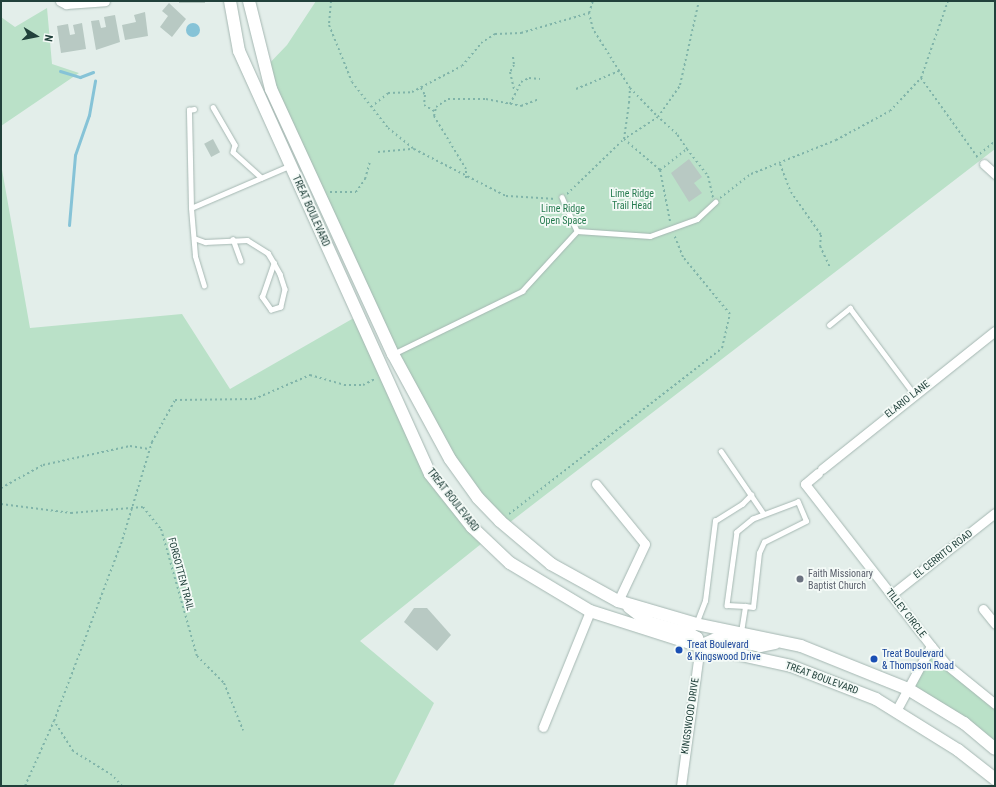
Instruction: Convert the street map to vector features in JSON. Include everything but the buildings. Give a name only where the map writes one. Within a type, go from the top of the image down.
[{"type":"main road","name":"TREAT BOULEVARD","points":[[230,1],[239,51],[430,474],[472,527],[510,563],[590,611],[700,646],[791,666],[876,699],[958,750],[995,779]]},
{"type":"main road","name":"TREAT BOULEVARD","points":[[249,1],[271,90],[393,354],[450,459],[478,498],[500,521],[551,564],[621,602],[696,624],[801,646],[908,689],[964,723],[995,749]]},
{"type":"main road","points":[[621,602],[648,622],[694,636],[700,646],[720,638],[760,646],[782,642]]},
{"type":"street","points":[[60,1],[66,4],[104,1]]},
{"type":"street","points":[[984,164],[995,174]]},
{"type":"street","name":"ELARIO LANE","points":[[805,484],[914,394],[995,331]]},
{"type":"street","points":[[596,484],[645,544],[621,602]]},
{"type":"street","name":"TILLEY CIRCLE","points":[[805,484],[931,646],[896,711]]},
{"type":"street","name":"EL CERRITO ROAD","points":[[891,595],[995,513]]},
{"type":"street","points":[[983,609],[995,624]]},
{"type":"street","points":[[543,727],[590,611]]},
{"type":"street","name":"KINGSWOOD DRIVE","points":[[681,786],[700,646]]},
{"type":"street","points":[[931,646],[947,665],[995,704]]},
{"type":"lane","points":[[213,107],[235,146],[233,152],[262,177]]},
{"type":"lane","points":[[194,110],[189,110],[191,208],[195,256],[204,286]]},
{"type":"lane","points":[[191,208],[290,165]]},
{"type":"lane","points":[[562,197],[577,231]]},
{"type":"lane","points":[[577,231],[639,237],[672,230],[697,218],[715,202]]},
{"type":"lane","points":[[393,354],[522,291],[577,231]]},
{"type":"lane","points":[[194,238],[205,242],[233,239],[257,244],[274,263],[285,289],[284,300],[281,307],[271,310],[262,297],[274,263]]},
{"type":"lane","points":[[233,239],[241,261]]},
{"type":"lane","points":[[830,325],[850,308],[914,394]]},
{"type":"lane","points":[[722,450],[764,514]]},
{"type":"lane","points":[[696,624],[705,601],[714,521],[742,504],[751,495]]},
{"type":"lane","points":[[798,502],[806,521],[764,542],[759,553],[753,606],[745,606],[727,604],[737,532],[752,518],[798,502]]},
{"type":"lane","points":[[741,634],[745,606]]},
{"type":"path","points":[[331,1],[329,18],[334,42],[352,82],[371,107],[401,141],[466,178],[514,198],[543,201],[562,197],[624,139],[658,117],[680,85],[699,1]]},
{"type":"path","points":[[593,1],[589,13],[593,29],[618,72],[630,88],[677,134],[708,176],[715,202],[751,174],[780,164],[836,140],[890,111],[921,78],[948,1]]},
{"type":"path","points":[[371,107],[388,93],[421,88],[462,66],[481,43],[495,34],[521,33],[589,13]]},
{"type":"path","points":[[510,104],[514,90],[510,72],[514,64],[513,57]]},
{"type":"path","points":[[576,89],[618,72]]},
{"type":"path","points":[[514,90],[529,78],[540,80]]},
{"type":"path","points":[[921,78],[976,157],[984,164]]},
{"type":"path","points":[[421,88],[425,95],[424,105],[434,111],[466,169],[466,178]]},
{"type":"path","points":[[624,139],[630,88]]},
{"type":"path","points":[[434,111],[448,99],[521,106],[539,99]]},
{"type":"path","points":[[500,521],[722,348],[730,314],[683,257],[672,230],[660,170],[624,139]]},
{"type":"path","points":[[976,157],[995,142]]},
{"type":"path","points":[[378,152],[414,149]]},
{"type":"path","points":[[660,170],[687,149]]},
{"type":"path","points":[[326,192],[356,192],[366,179],[370,161]]},
{"type":"path","points":[[780,164],[791,192],[820,235],[820,246],[830,267]]},
{"type":"path","points":[[25,786],[54,721],[132,508],[150,449],[175,400],[254,399],[310,375],[344,385],[363,385],[385,374]]},
{"type":"path","points":[[1,488],[43,465],[130,446],[150,449]]},
{"type":"path","name":"FORGOTTEN TRAIL","points":[[1,504],[71,513],[143,508],[161,529],[197,656],[224,683],[243,730]]},
{"type":"path","points":[[54,721],[73,751],[112,775],[122,786]]},
{"type":"green space","name":"Lime Ridge Open Space","points":[[316,1],[995,1],[995,149],[505,526],[478,498],[393,354],[265,68],[287,45]]},
{"type":"green space","points":[[47,8],[52,64],[79,73],[1,126],[1,17],[15,27]]},
{"type":"green space","points":[[1,164],[30,328],[182,314],[230,389],[359,315],[430,474],[486,540],[360,641],[434,703],[393,786],[1,786]]},
{"type":"green space","points":[[931,646],[995,704],[995,749],[908,689]]},
{"type":"water","points":[[193,23],[198,25],[200,30],[198,35],[193,37],[188,35],[186,30],[188,25]]},
{"type":"waterway","points":[[60,71],[80,77],[93,72]]},
{"type":"waterway","points":[[69,225],[75,155],[89,115],[95,81]]},
{"type":"place","name":"Faith Missionary Baptist Church","points":[[800,579]]},
{"type":"place","name":"Treat Boulevard & Kingswood Drive","points":[[679,650]]},
{"type":"place","name":"Treat Boulevard & Thompson Road","points":[[874,659]]},
{"type":"park label","name":"Lime Ridge Trail Head","points":[[632,198]]}]
